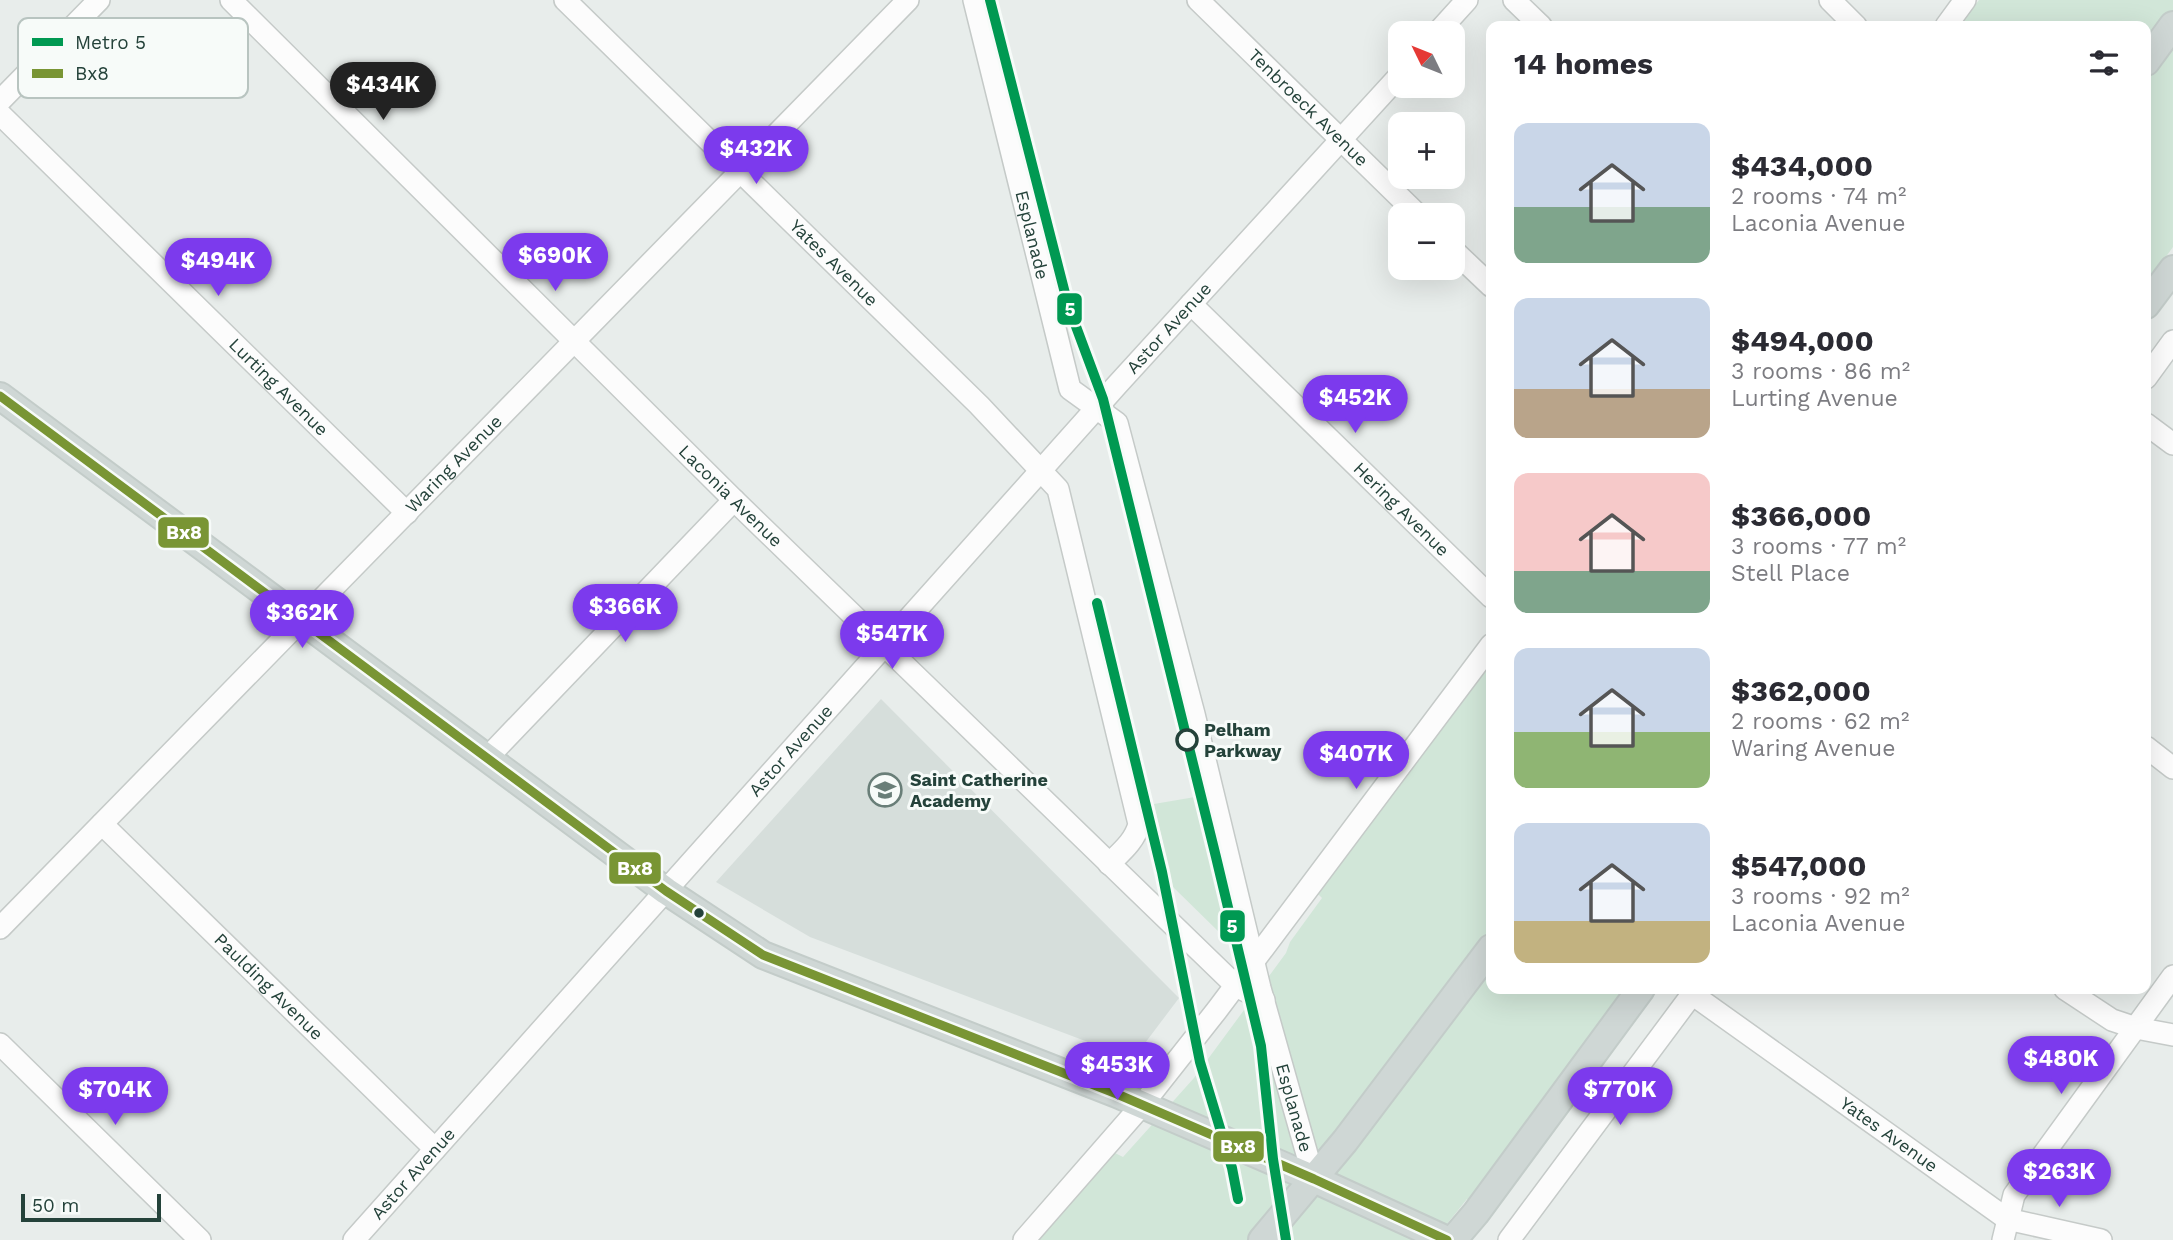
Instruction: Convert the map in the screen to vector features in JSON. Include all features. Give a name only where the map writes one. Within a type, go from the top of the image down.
[{"type":"main road","points":[[2151,55],[2173,25]]},
{"type":"main road","points":[[2151,298],[2173,269]]},
{"type":"main road","points":[[0,396],[666,891],[763,955],[1142,1105],[1447,1240]]},
{"type":"main road","points":[[1262,1240],[1361,1120],[1486,955]]},
{"type":"main road","points":[[1453,1240],[1476,1213],[1638,994]]},
{"type":"street","points":[[81,18],[99,0]]},
{"type":"street","name":"Laconia Avenue","points":[[231,0],[884,648],[1236,986],[1264,1000]]},
{"type":"street","name":"Yates Avenue","points":[[565,0],[979,405],[1041,471]]},
{"type":"street","name":"Esplanade","points":[[974,0],[1070,389],[1117,423],[1194,714],[1254,962],[1300,1138],[1314,1179]]},
{"type":"street","name":"Tenbroeck Avenue","points":[[1198,0],[1406,203]]},
{"type":"street","points":[[1448,21],[1467,0]]},
{"type":"street","points":[[1514,0],[1536,21]]},
{"type":"street","points":[[1830,0],[1851,21]]},
{"type":"street","points":[[1950,21],[1965,0]]},
{"type":"street","name":"Waring Avenue","points":[[0,928],[741,172],[894,5]]},
{"type":"street","points":[[0,101],[18,83]]},
{"type":"street","name":"Astor Avenue","points":[[354,1240],[1096,408],[1388,88]]},
{"type":"street","name":"Lurting Avenue","points":[[0,114],[407,513]]},
{"type":"street","points":[[1465,261],[1486,281]]},
{"type":"street","name":"Hering Avenue","points":[[1191,304],[1486,592]]},
{"type":"street","points":[[2151,371],[2173,341]]},
{"type":"street","points":[[2151,428],[2173,444]]},
{"type":"street","points":[[1041,471],[1058,489],[1139,824],[1137,834],[1109,864]]},
{"type":"street","points":[[486,758],[734,500]]},
{"type":"street","points":[[1024,1240],[1142,1105],[1236,986],[1486,652]]},
{"type":"street","points":[[2151,751],[2173,768]]},
{"type":"street","name":"Paulding Avenue","points":[[102,824],[435,1149]]},
{"type":"street","points":[[2005,1230],[2014,1195],[2173,976]]},
{"type":"street","points":[[1509,1240],[1692,994]]},
{"type":"street","name":"Yates Avenue","points":[[1698,994],[2005,1230],[2101,1240]]},
{"type":"street","points":[[2073,994],[2112,1020],[2173,1035]]},
{"type":"street","points":[[0,1044],[200,1240]]},
{"type":"shaded area","name":"Saint Catherine Academy","points":[[881,699],[1179,998],[1133,1059],[810,937],[716,882]]},
{"type":"green space","points":[[1979,0],[2173,0],[2173,247],[2151,277],[2151,21],[1963,21]]},
{"type":"green space","points":[[1486,667],[1486,994],[1621,994],[1469,1200],[1467,1199],[1434,1240],[1039,1240],[1115,1153],[1123,1157],[1194,1078],[1286,953],[1290,942],[1322,898],[1318,894]]},
{"type":"green space","points":[[1195,797],[1229,926],[1220,933],[1173,887],[1154,804]]},
{"type":"metro line","name":"5","points":[[990,0],[1068,305],[1103,399],[1216,857],[1261,1046],[1273,1159],[1286,1240]]},
{"type":"metro line","name":"5","points":[[1097,603],[1162,872],[1200,1062],[1232,1168],[1238,1199]]},
{"type":"transit line","name":"Bx8","points":[[0,396],[666,891],[763,955],[1117,1094],[1447,1240]]},
{"type":"place","name":"Pelham Parkway","points":[[1187,740]]},
{"type":"place","name":"Saint Catherine Academy","points":[[885,790]]}]
